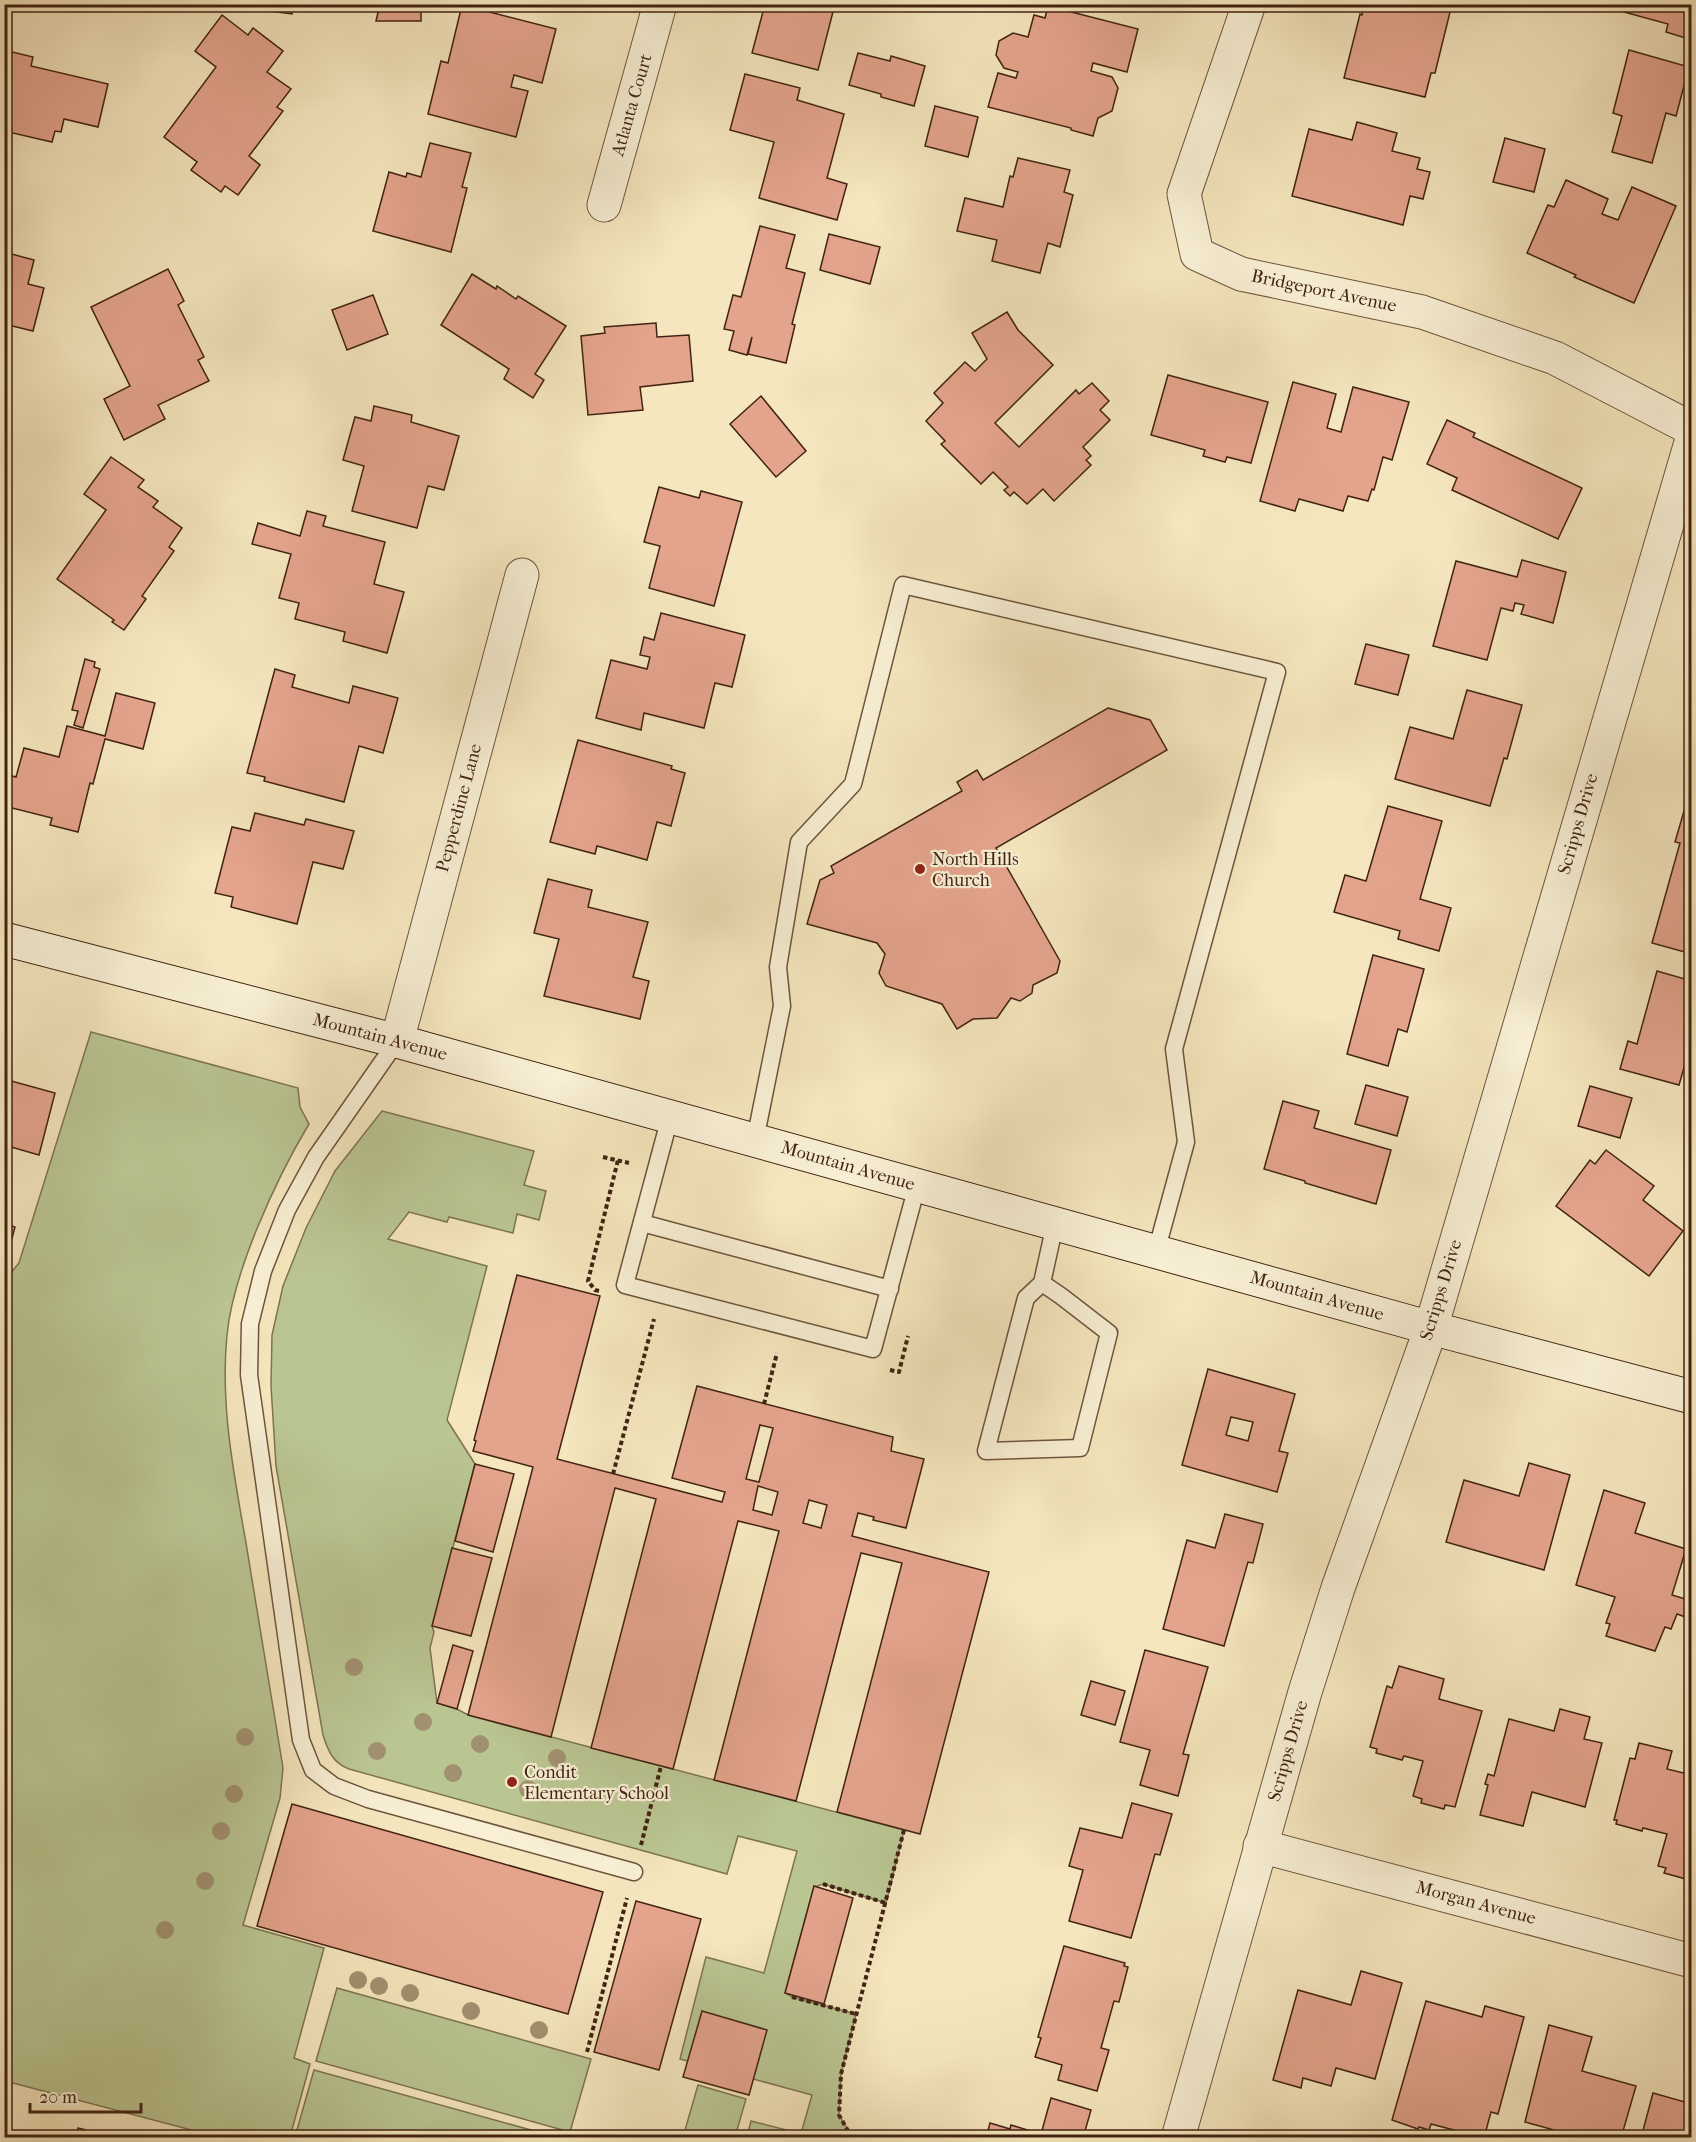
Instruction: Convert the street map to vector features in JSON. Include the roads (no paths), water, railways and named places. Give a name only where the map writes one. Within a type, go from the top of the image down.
[{"type":"street","name":"Atlanta Court","points":[[604,205],[660,4]]},
{"type":"street","name":"Bridgeport Avenue","points":[[1249,4],[1185,194],[1197,254],[1241,274],[1422,312],[1555,358],[1692,429]]},
{"type":"street","name":"Scripps Drive","points":[[1178,2138],[1305,1692],[1338,1588],[1431,1328],[1692,439]]},
{"type":"street","name":"Pepperdine Lane","points":[[397,1041],[522,575]]},
{"type":"street","name":"Mountain Avenue","points":[[4,939],[397,1041],[1431,1328],[1692,1397]]},
{"type":"street","name":"Morgan Avenue","points":[[1260,1846],[1692,1961]]},
{"type":"lane","points":[[755,1140],[782,1006],[778,966],[799,842],[854,784],[903,585],[1277,672],[1174,1049],[1186,1142],[1156,1252]]},
{"type":"lane","points":[[397,1041],[315,1157],[287,1210],[262,1271],[250,1324],[249,1375],[301,1740],[313,1770],[342,1789],[368,1799],[634,1872]]},
{"type":"lane","points":[[670,1117],[625,1285],[873,1349],[917,1186]]},
{"type":"lane","points":[[642,1223],[890,1289]]},
{"type":"lane","points":[[1042,1283],[1109,1333],[1080,1448],[986,1451],[1026,1298],[1042,1283],[1055,1224]]},
{"type":"place","name":"North Hills Church","points":[[920,869]]},
{"type":"place","name":"Condit Elementary School","points":[[512,1782]]}]
